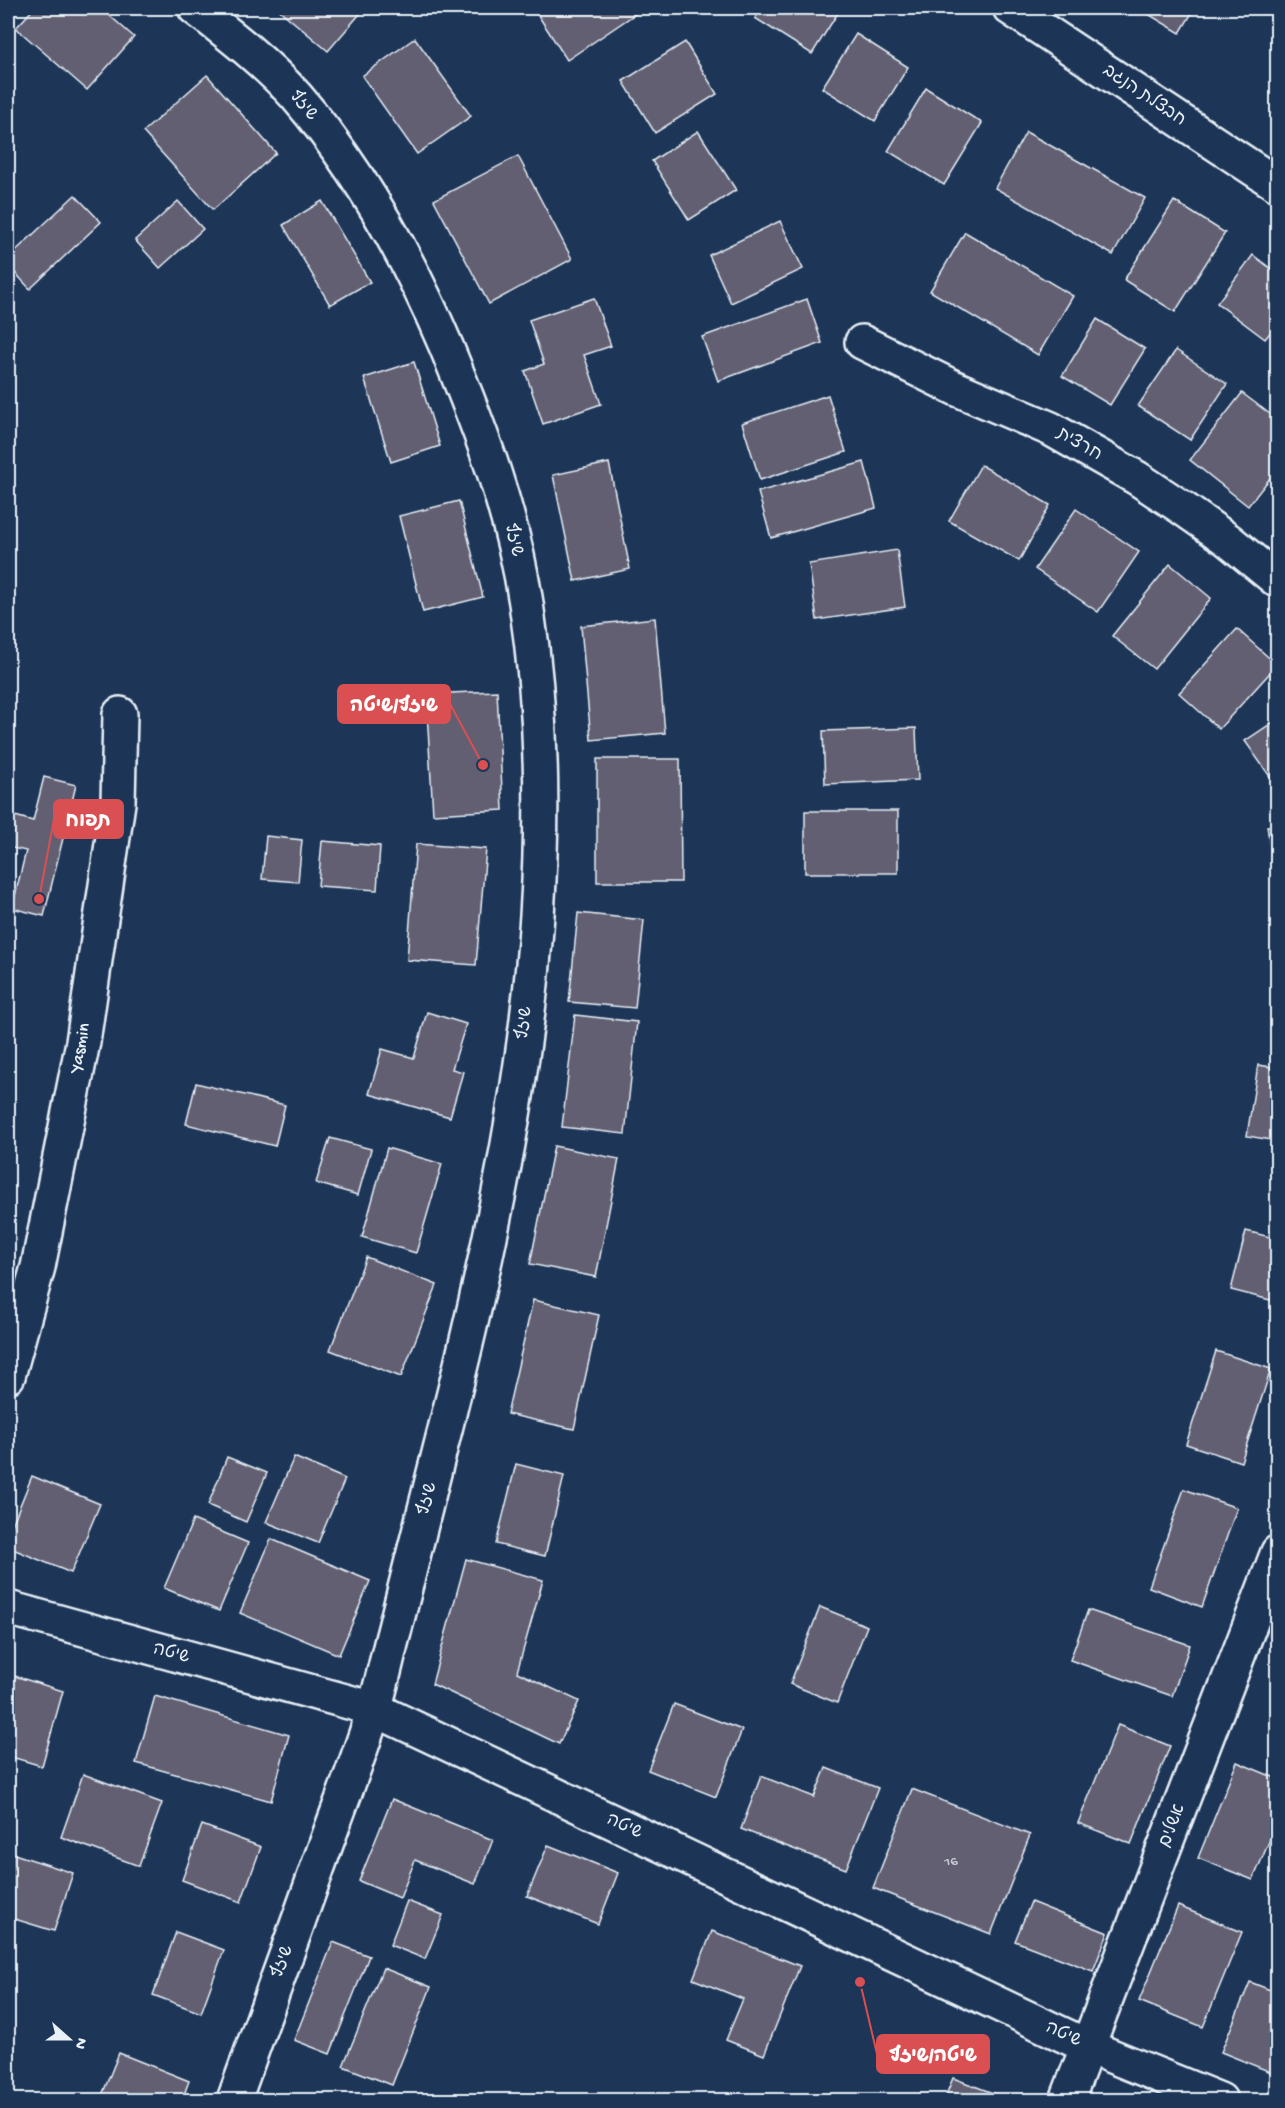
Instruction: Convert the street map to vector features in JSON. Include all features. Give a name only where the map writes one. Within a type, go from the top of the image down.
[{"type":"street","name":"שיזף","points":[[195,8],[239,42],[294,93],[344,157],[381,214],[430,309],[494,466],[510,525],[526,597],[542,766],[540,880],[520,1071],[507,1159],[487,1259],[374,1709],[234,2100]]},
{"type":"street","name":"חבצלת הנגב","points":[[1010,8],[1278,185]]},
{"type":"street","name":"חרצית","points":[[862,342],[954,388],[1051,429],[1181,507],[1228,540],[1278,581]]},
{"type":"street","name":"Yasmin","points":[[8,1376],[38,1267],[82,1042],[118,803],[120,714]]},
{"type":"street","name":"אשלים","points":[[1068,2100],[1278,1552]]},
{"type":"street","name":"שיטה","points":[[8,1608],[374,1709],[1089,2047],[1220,2100]]},
{"type":"building","points":[[34,8],[101,8],[134,37],[87,90],[16,28]]},
{"type":"building","points":[[277,8],[365,8],[328,51]]},
{"type":"building","points":[[644,8],[567,60],[534,9]]},
{"type":"building","points":[[762,8],[841,8],[812,54],[755,18]]},
{"type":"building","points":[[1138,8],[1195,8],[1180,33]]},
{"type":"building","points":[[856,34],[908,67],[875,121],[822,88]]},
{"type":"building","points":[[415,38],[471,116],[417,154],[362,76]]},
{"type":"building","points":[[685,42],[717,94],[655,133],[623,81]]},
{"type":"building","points":[[207,75],[276,153],[213,210],[143,132]]},
{"type":"building","points":[[926,88],[982,123],[944,185],[888,151]]},
{"type":"building","points":[[698,131],[736,190],[689,220],[652,161]]},
{"type":"building","points":[[1026,132],[1145,198],[1113,255],[995,188]]},
{"type":"building","points":[[518,156],[572,259],[489,304],[434,200]]},
{"type":"building","points":[[75,195],[101,222],[30,289],[8,265],[8,258]]},
{"type":"building","points":[[178,201],[203,229],[160,268],[135,240]]},
{"type":"building","points":[[322,201],[370,282],[330,305],[283,225]]},
{"type":"building","points":[[1174,201],[1225,233],[1175,312],[1124,280]]},
{"type":"building","points":[[780,221],[803,269],[731,303],[709,255]]},
{"type":"building","points":[[965,232],[1073,296],[1038,355],[930,291]]},
{"type":"building","points":[[1253,255],[1278,274],[1278,323],[1265,339],[1217,303]]},
{"type":"building","points":[[594,298],[611,346],[584,355],[601,404],[543,424],[525,371],[544,364],[529,320]]},
{"type":"building","points":[[807,299],[822,343],[718,381],[702,337]]},
{"type":"building","points":[[1097,319],[1145,349],[1110,405],[1062,376]]},
{"type":"building","points":[[1176,350],[1227,384],[1190,440],[1138,406]]},
{"type":"building","points":[[414,362],[440,446],[391,462],[364,378]]},
{"type":"building","points":[[1242,393],[1278,420],[1278,468],[1248,506],[1190,460]]},
{"type":"building","points":[[828,395],[846,452],[760,480],[742,423]]},
{"type":"building","points":[[864,462],[876,508],[771,538],[758,492]]},
{"type":"building","points":[[609,463],[630,569],[575,581],[553,475]]},
{"type":"building","points":[[981,465],[1050,505],[1019,561],[949,521]]},
{"type":"building","points":[[459,501],[483,597],[423,612],[399,516]]},
{"type":"building","points":[[1076,509],[1139,552],[1098,612],[1035,569]]},
{"type":"building","points":[[897,550],[905,607],[817,620],[809,564]]},
{"type":"building","points":[[1170,564],[1211,598],[1154,669],[1112,636]]},
{"type":"building","points":[[655,618],[665,733],[591,740],[581,626]]},
{"type":"building","points":[[1237,629],[1277,665],[1219,729],[1179,693]]},
{"type":"building","points":[[497,691],[503,810],[433,814],[426,694]]},
{"type":"building","points":[[1278,719],[1278,788],[1245,741]]},
{"type":"building","points":[[916,728],[918,780],[825,784],[823,731]]},
{"type":"building","points":[[597,759],[680,759],[681,882],[597,882]]},
{"type":"building","points":[[44,777],[76,785],[44,916],[12,908],[26,851],[8,847],[8,814],[33,821]]},
{"type":"building","points":[[805,811],[898,811],[898,873],[805,873]]},
{"type":"building","points":[[1278,825],[1278,880],[1275,880],[1267,826]]},
{"type":"building","points":[[266,836],[302,840],[298,882],[262,879]]},
{"type":"building","points":[[322,841],[380,846],[377,890],[318,886]]},
{"type":"building","points":[[416,844],[486,849],[476,965],[407,960]]},
{"type":"building","points":[[578,913],[644,920],[635,1008],[569,1002]]},
{"type":"building","points":[[427,1012],[466,1024],[452,1069],[463,1072],[450,1117],[369,1094],[382,1049],[414,1058]]},
{"type":"building","points":[[575,1015],[637,1022],[625,1134],[562,1127]]},
{"type":"building","points":[[1258,1065],[1278,1068],[1278,1141],[1247,1136]]},
{"type":"building","points":[[196,1083],[285,1105],[275,1146],[186,1124]]},
{"type":"building","points":[[330,1138],[371,1149],[358,1195],[316,1183]]},
{"type":"building","points":[[554,1146],[619,1159],[596,1277],[530,1264]]},
{"type":"building","points":[[387,1148],[442,1164],[416,1253],[362,1237]]},
{"type":"building","points":[[1246,1231],[1278,1239],[1278,1302],[1231,1290]]},
{"type":"building","points":[[366,1257],[437,1285],[401,1377],[330,1350]]},
{"type":"building","points":[[533,1300],[599,1315],[574,1429],[507,1414]]},
{"type":"building","points":[[1216,1351],[1271,1369],[1241,1462],[1186,1444]]},
{"type":"building","points":[[227,1457],[267,1473],[246,1522],[208,1505]]},
{"type":"building","points":[[294,1457],[345,1479],[318,1543],[266,1522]]},
{"type":"building","points":[[516,1464],[564,1476],[545,1556],[496,1544]]},
{"type":"building","points":[[32,1476],[100,1504],[71,1573],[8,1547],[8,1535]]},
{"type":"building","points":[[1184,1489],[1237,1508],[1202,1607],[1149,1587]]},
{"type":"building","points":[[193,1520],[248,1543],[219,1611],[164,1588]]},
{"type":"building","points":[[271,1539],[370,1581],[339,1655],[240,1613]]},
{"type":"building","points":[[466,1559],[543,1580],[517,1672],[579,1701],[559,1744],[432,1684]]},
{"type":"building","points":[[820,1607],[867,1626],[837,1703],[790,1684]]},
{"type":"building","points":[[1088,1610],[1190,1645],[1172,1696],[1070,1660]]},
{"type":"building","points":[[8,1674],[63,1691],[42,1766],[8,1756]]},
{"type":"building","points":[[155,1696],[289,1735],[271,1801],[136,1763]]},
{"type":"building","points":[[674,1704],[742,1730],[716,1797],[648,1770]]},
{"type":"building","points":[[1118,1725],[1170,1746],[1131,1844],[1078,1823]]},
{"type":"building","points":[[1237,1762],[1278,1779],[1278,1820],[1253,1880],[1198,1858]]},
{"type":"building","points":[[826,1768],[878,1788],[846,1869],[741,1829],[761,1776],[814,1797]]},
{"type":"building","points":[[83,1774],[162,1803],[139,1866],[61,1837]]},
{"type":"building","points":[[912,1789],[1030,1835],[991,1934],[873,1888]]},
{"type":"building","points":[[392,1799],[493,1840],[475,1884],[415,1860],[400,1898],[359,1881]]},
{"type":"building","points":[[202,1825],[261,1847],[241,1902],[182,1880]]},
{"type":"building","points":[[548,1845],[618,1873],[598,1924],[527,1896]]},
{"type":"building","points":[[8,1852],[73,1873],[54,1931],[8,1917]]},
{"type":"building","points":[[407,1901],[443,1915],[425,1959],[390,1945]]},
{"type":"building","points":[[1031,1902],[1108,1933],[1093,1971],[1015,1941]]},
{"type":"building","points":[[1178,1906],[1242,1932],[1203,2027],[1139,2001]]},
{"type":"building","points":[[712,1931],[800,1966],[764,2055],[726,2040],[743,1999],[693,1979]]},
{"type":"building","points":[[176,1932],[224,1950],[201,2013],[153,1995]]},
{"type":"building","points":[[333,1942],[369,1956],[330,2054],[294,2040]]},
{"type":"building","points":[[383,1968],[431,1987],[392,2085],[343,2066]]},
{"type":"building","points":[[1250,1982],[1278,1993],[1278,2075],[1221,2052]]},
{"type":"building","points":[[119,2053],[189,2081],[182,2100],[100,2100]]},
{"type":"building","points":[[953,2078],[1009,2099],[1009,2100],[944,2100]]},
{"type":"place","name":"שיזף/שיטה","points":[[483,765]]},
{"type":"place","name":"תפוח","points":[[39,899]]},
{"type":"place","name":"שיטה/שיזף","points":[[860,1982]]}]
